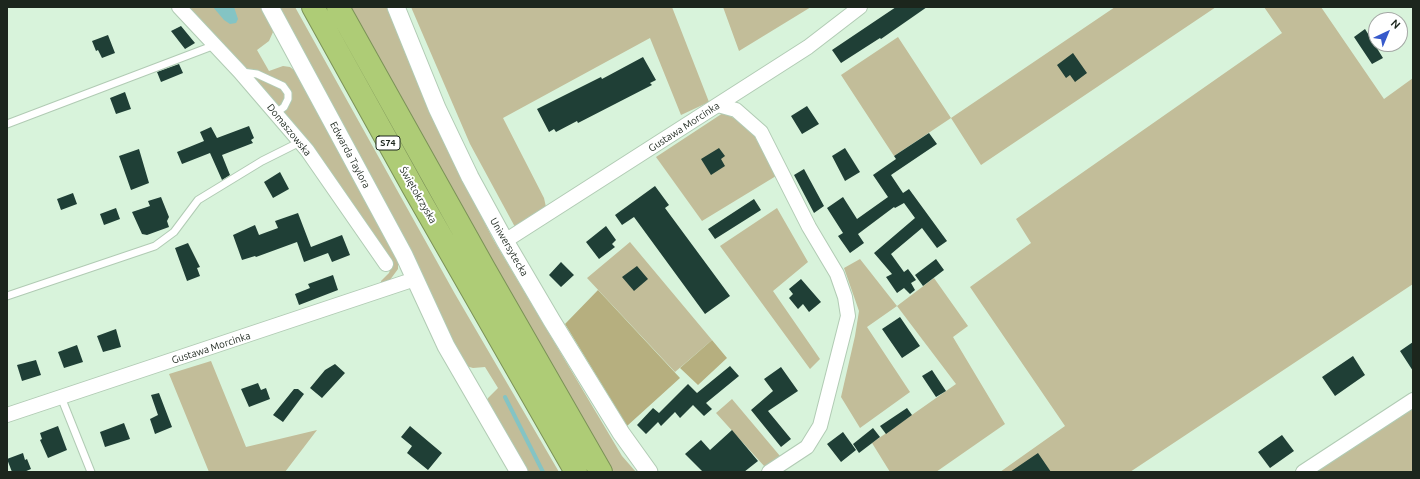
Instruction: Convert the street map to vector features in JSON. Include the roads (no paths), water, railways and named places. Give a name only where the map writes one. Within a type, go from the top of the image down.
[{"type":"highway","name":"Świętokrzyska","points":[[313,7],[576,472]]},
{"type":"highway","name":"S74","points":[[338,7],[484,268],[601,472]]},
{"type":"street","name":"Domaszowska","points":[[179,7],[240,72],[300,142],[386,264]]},
{"type":"street","name":"Edwarda Taylora","points":[[270,7],[353,159],[415,279],[426,305],[456,364],[519,472]]},
{"type":"street","name":"Uniwersytecka","points":[[396,7],[437,108],[470,177],[505,241],[613,420],[649,472]]},
{"type":"street","name":"Gustawa Morcinka","points":[[505,241],[808,47],[860,7]]},
{"type":"street","points":[[718,105],[736,110],[762,132],[810,227],[837,274],[845,297],[848,316],[820,426],[807,447],[769,472]]},
{"type":"street","name":"Gustawa Morcinka","points":[[7,415],[372,295],[415,279]]},
{"type":"street","points":[[1303,472],[1413,400]]},
{"type":"lane","points":[[7,124],[215,45]]},
{"type":"lane","points":[[240,72],[257,74],[283,86],[288,92],[288,99],[284,107],[276,113]]},
{"type":"lane","points":[[7,296],[156,246],[174,232],[198,200],[262,161],[300,142]]},
{"type":"lane","points":[[61,397],[91,472]]},
{"type":"water","points":[[213,7],[234,7],[238,19],[236,23],[230,24],[224,20]]},
{"type":"waterway","points":[[505,397],[543,472]]}]
